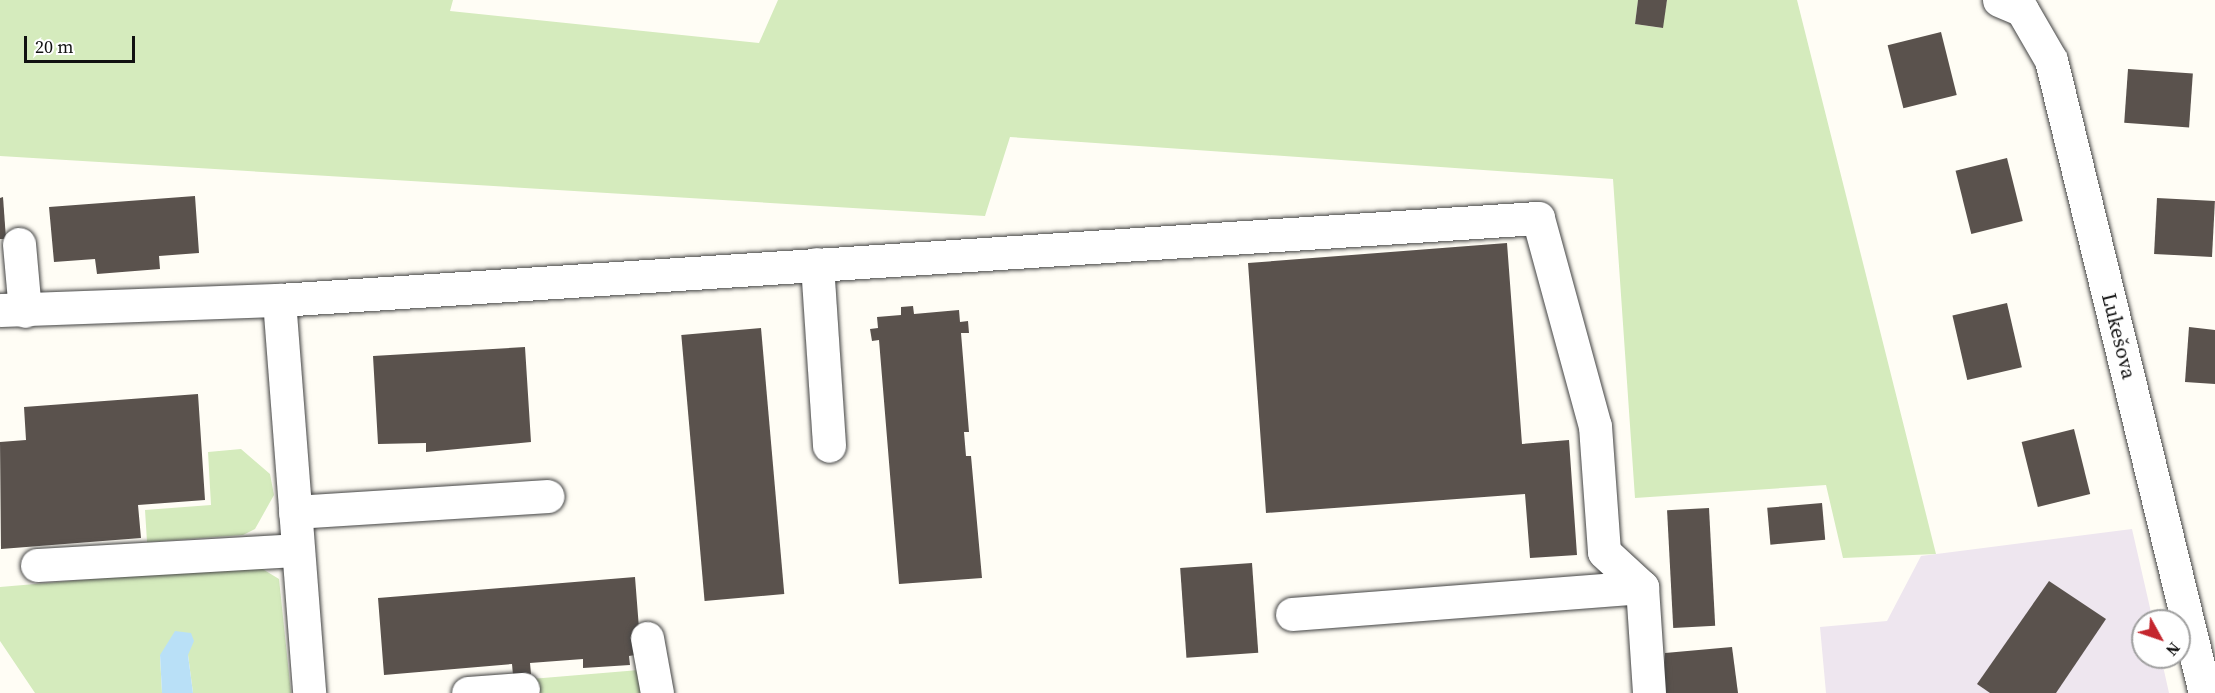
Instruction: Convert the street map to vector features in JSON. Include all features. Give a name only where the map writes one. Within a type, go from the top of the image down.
[{"type":"street","name":"Lukešova","points":[[1999,0],[2022,10],[2051,60],[2205,693]]},
{"type":"street","points":[[19,244],[12,310],[279,300],[1538,218],[1595,426],[1604,552],[1642,587],[1649,693]]},
{"type":"street","points":[[817,264],[829,446]]},
{"type":"street","points":[[279,300],[296,550],[309,693]]},
{"type":"street","points":[[295,512],[547,496]]},
{"type":"street","points":[[37,565],[296,550]]},
{"type":"street","points":[[1292,614],[1642,587]]},
{"type":"street","points":[[647,638],[657,693]]},
{"type":"street","points":[[468,693],[523,689]]},
{"type":"shaded area","points":[[2132,529],[2150,609],[2131,609],[2131,669],[2164,669],[2169,693],[1826,693],[1820,627],[1887,621],[1921,556]]},
{"type":"green space","points":[[0,0],[453,0],[450,11],[759,43],[778,0],[1638,0],[1635,24],[1662,28],[1667,0],[1797,0],[1936,554],[1843,558],[1826,485],[1635,498],[1613,179],[1010,137],[985,216],[0,156]]},
{"type":"green space","points":[[241,449],[270,474],[274,495],[255,529],[243,535],[147,542],[145,510],[211,505],[208,452]]},
{"type":"green space","points":[[256,565],[279,579],[291,693],[193,693],[188,655],[160,655],[162,693],[35,693],[0,641],[0,587]]},
{"type":"green space","points":[[639,670],[643,693],[532,693],[531,679]]},
{"type":"water","points":[[175,631],[191,633],[194,641],[188,655],[193,693],[162,693],[160,655]]},
{"type":"building","points":[[1638,0],[1667,0],[1663,28],[1635,24]]},
{"type":"building","points":[[1941,32],[1957,95],[1903,108],[1888,45]]},
{"type":"building","points":[[2128,69],[2193,74],[2189,127],[2124,123]]},
{"type":"building","points":[[2007,158],[2023,221],[1971,234],[1956,171]]},
{"type":"building","points":[[195,196],[199,253],[159,256],[160,269],[97,274],[95,259],[54,262],[49,207]]},
{"type":"building","points":[[3,197],[6,239],[0,239],[0,198]]},
{"type":"building","points":[[2157,198],[2215,201],[2212,257],[2154,254]]},
{"type":"building","points":[[1507,243],[1522,444],[1569,440],[1577,555],[1530,558],[1525,494],[1266,513],[1248,263]]},
{"type":"building","points":[[2007,303],[2022,367],[1967,380],[1952,316]]},
{"type":"building","points":[[913,306],[914,314],[959,310],[960,322],[968,321],[969,333],[961,333],[969,432],[964,432],[966,456],[971,456],[982,578],[899,584],[879,340],[872,341],[870,329],[878,328],[877,317],[901,315],[901,307]]},
{"type":"building","points":[[2189,327],[2215,330],[2215,384],[2185,382]]},
{"type":"building","points":[[761,328],[784,594],[705,601],[681,335]]},
{"type":"building","points":[[525,347],[531,442],[426,452],[426,443],[378,444],[373,356]]},
{"type":"building","points":[[198,394],[205,500],[138,505],[141,538],[1,549],[0,442],[26,440],[24,407]]},
{"type":"building","points":[[2074,429],[2090,494],[2038,507],[2022,442]]},
{"type":"building","points":[[1822,503],[1825,540],[1770,545],[1767,508]]},
{"type":"building","points":[[1709,508],[1715,626],[1673,628],[1667,510]]},
{"type":"building","points":[[1252,563],[1258,653],[1186,658],[1180,568]]},
{"type":"building","points":[[635,577],[641,654],[629,656],[630,665],[583,668],[583,659],[530,663],[531,674],[513,675],[512,664],[384,675],[378,598]]},
{"type":"building","points":[[2049,581],[2106,619],[2056,693],[1990,693],[1977,684]]},
{"type":"building","points":[[1732,647],[1738,693],[1662,693],[1665,653]]}]
